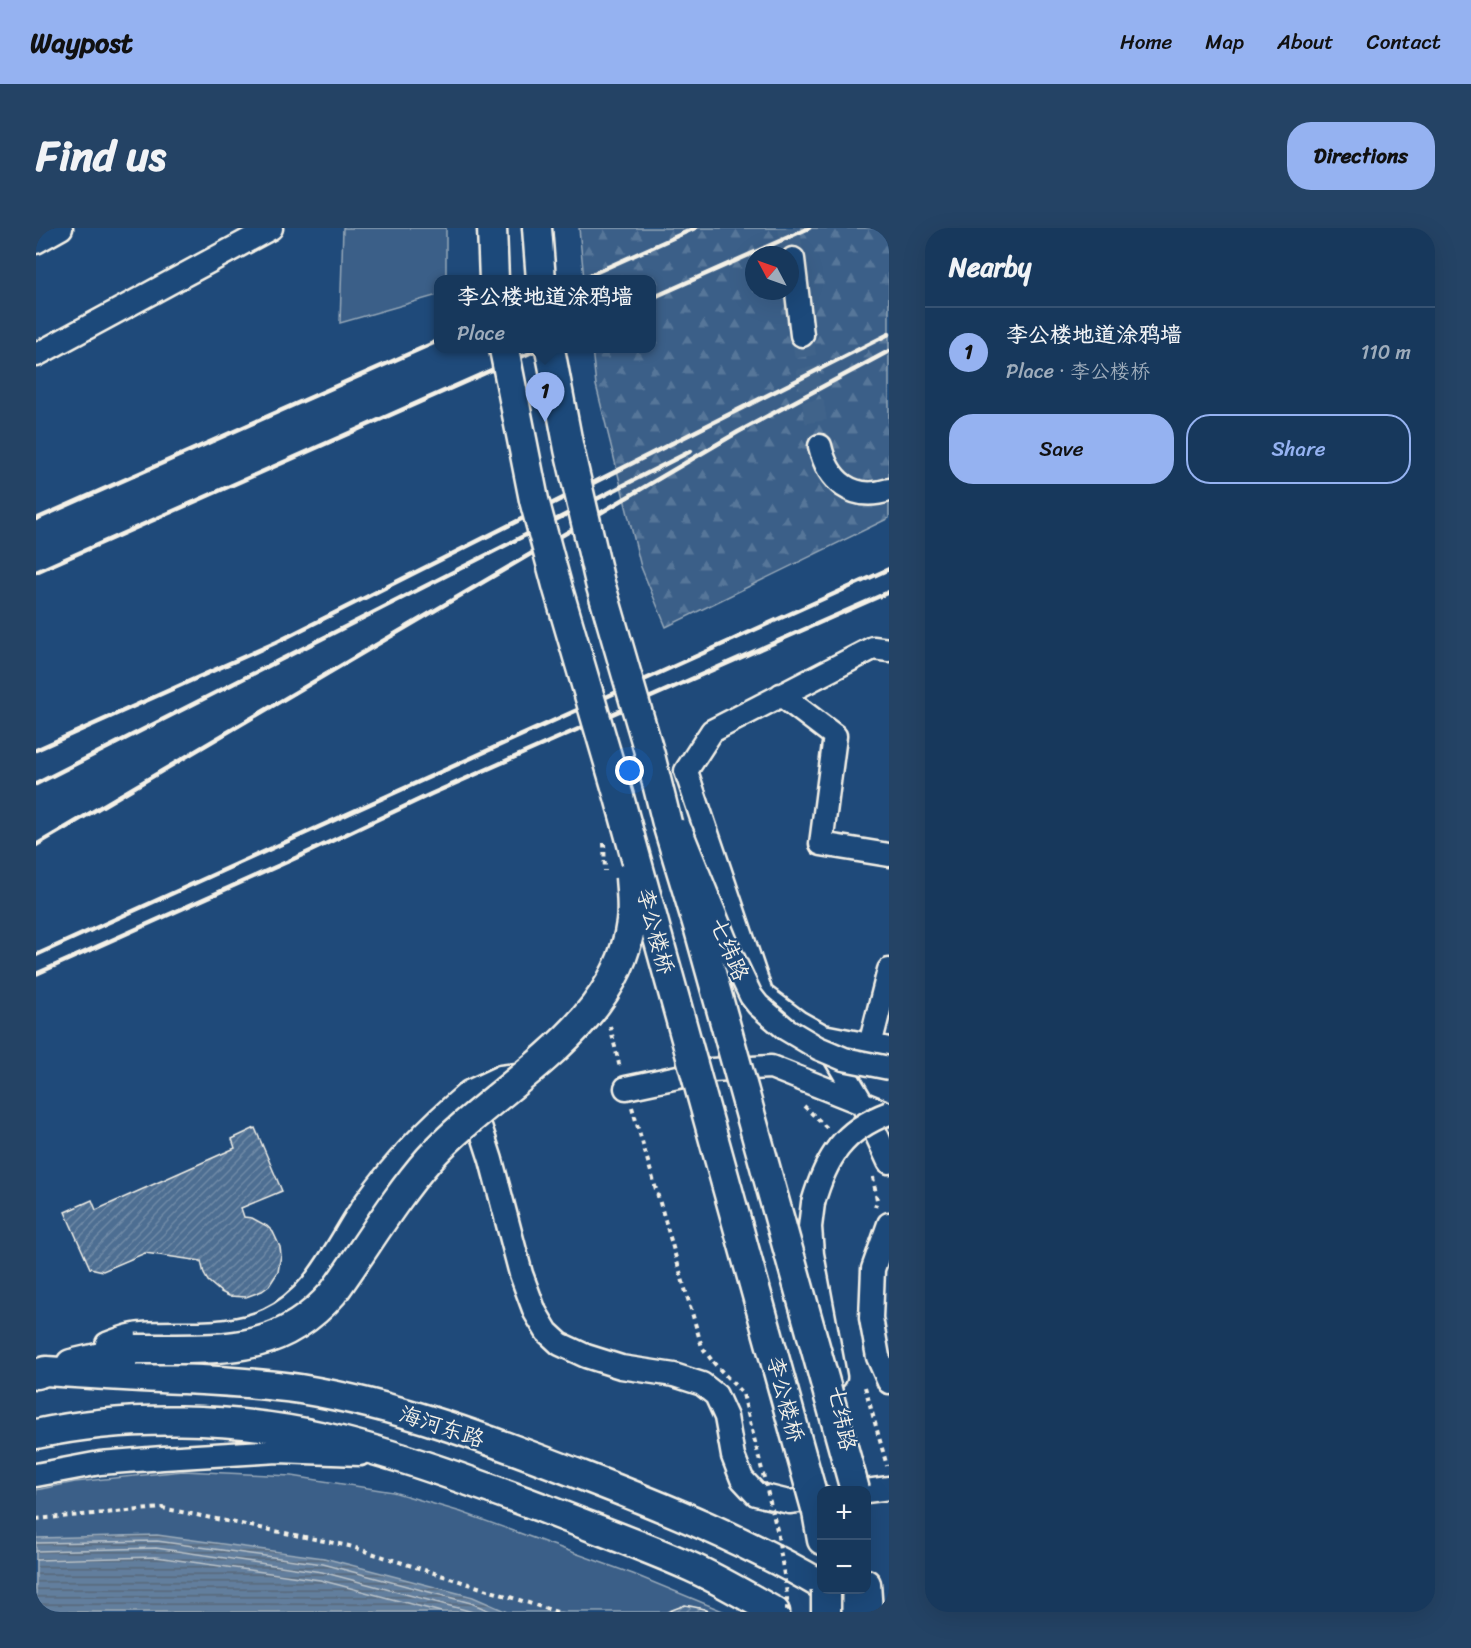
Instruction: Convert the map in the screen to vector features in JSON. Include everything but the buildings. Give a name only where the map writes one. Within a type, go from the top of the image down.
[{"type":"main road","points":[[492,228],[494,275]]},
{"type":"main road","points":[[537,228],[541,275]]},
{"type":"main road","name":"李公楼桥","points":[[505,353],[534,500],[558,589],[817,1498]]},
{"type":"main road","name":"李公楼桥","points":[[551,353],[569,449],[600,584],[650,754],[668,827],[855,1486]]},
{"type":"main road","points":[[39,1372],[136,1348],[240,1347],[274,1337],[305,1320],[321,1307],[406,1188],[429,1160],[464,1124],[545,1058],[583,1020],[615,974],[625,950],[631,921],[631,892],[619,797]]},
{"type":"main road","name":"海河东路","points":[[39,1372],[236,1383],[297,1389],[335,1395],[409,1414],[520,1451],[623,1492],[736,1539],[817,1582]]},
{"type":"main road","name":"海河东路","points":[[36,1434],[54,1430],[135,1422],[232,1424],[324,1437],[507,1495],[627,1541],[693,1568],[775,1612]]},
{"type":"main road","points":[[826,1612],[827,1594]]},
{"type":"main road","points":[[834,1594],[866,1612],[867,1594]]},
{"type":"street","points":[[36,242],[61,228]]},
{"type":"street","points":[[36,355],[271,228]]},
{"type":"street","points":[[798,300],[802,335]]},
{"type":"street","points":[[820,446],[824,462],[833,477],[848,489],[867,493],[889,490]]},
{"type":"street","points":[[762,996],[686,771],[712,731],[873,648],[889,650]]},
{"type":"street","points":[[781,695],[835,736],[821,844],[889,855]]},
{"type":"street","name":"七纬路","points":[[650,754],[730,952],[751,996],[786,1029],[818,1048],[844,1059],[889,1068]]},
{"type":"street","points":[[715,948],[762,996],[798,1022],[823,1036],[880,1047],[889,970]]},
{"type":"street","points":[[823,1036],[862,1103],[889,1162]]},
{"type":"street","points":[[626,1088],[711,1070],[771,1067],[889,1114]]},
{"type":"street","points":[[39,1372],[114,1341],[140,1334],[231,1330],[269,1320],[290,1307],[308,1291],[365,1204],[408,1148],[435,1121],[469,1092],[501,1077],[524,1074]]},
{"type":"street","points":[[469,1092],[491,1160],[521,1274],[535,1312],[547,1332],[560,1344],[586,1356],[621,1367],[674,1375],[702,1384],[716,1395],[726,1417],[733,1456],[742,1479],[756,1494],[789,1502],[817,1505]]},
{"type":"street","name":"七纬路","points":[[855,1486],[812,1254],[810,1227],[813,1203],[821,1175],[834,1152],[859,1128],[889,1114]]},
{"type":"street","points":[[889,1224],[873,1269],[871,1318],[878,1357],[889,1381]]},
{"type":"street","points":[[36,1475],[100,1463],[186,1456],[278,1451],[386,1455]]},
{"type":"street","points":[[871,1490],[889,1488]]},
{"type":"path","points":[[700,1358],[713,1362],[743,1394],[777,1530],[787,1594],[787,1612]]},
{"type":"path","points":[[36,1519],[162,1508],[349,1546],[557,1612]]},
{"type":"green space","points":[[343,228],[446,228],[446,275],[434,275],[434,296],[340,323]]},
{"type":"green space","points":[[579,228],[889,228],[889,518],[666,627],[641,567],[596,385],[592,353],[656,353],[656,275],[584,275]]},
{"type":"green space","points":[[183,1471],[292,1476],[393,1492],[461,1512],[633,1574],[725,1612],[36,1612],[36,1490],[75,1482]]},
{"type":"water","points":[[157,1535],[324,1558],[473,1597],[507,1612],[36,1612],[36,1538]]},
{"type":"tunnel","points":[[789,228],[791,246]]},
{"type":"tunnel","points":[[802,335],[820,446]]},
{"type":"railway","points":[[590,275],[695,228]]},
{"type":"railway","points":[[656,296],[809,228]]},
{"type":"railway","points":[[36,750],[277,642],[889,334]]},
{"type":"railway","points":[[36,519],[434,343]]},
{"type":"railway","points":[[36,845],[738,432],[889,351]]},
{"type":"railway","points":[[36,572],[530,353]]},
{"type":"railway","points":[[36,784],[691,451]]},
{"type":"railway","points":[[36,955],[889,569]]},
{"type":"railway","points":[[36,974],[300,856],[431,794],[889,592]]},
{"type":"place","name":"李公楼地道涂鸦墙","points":[[545,422]]}]
